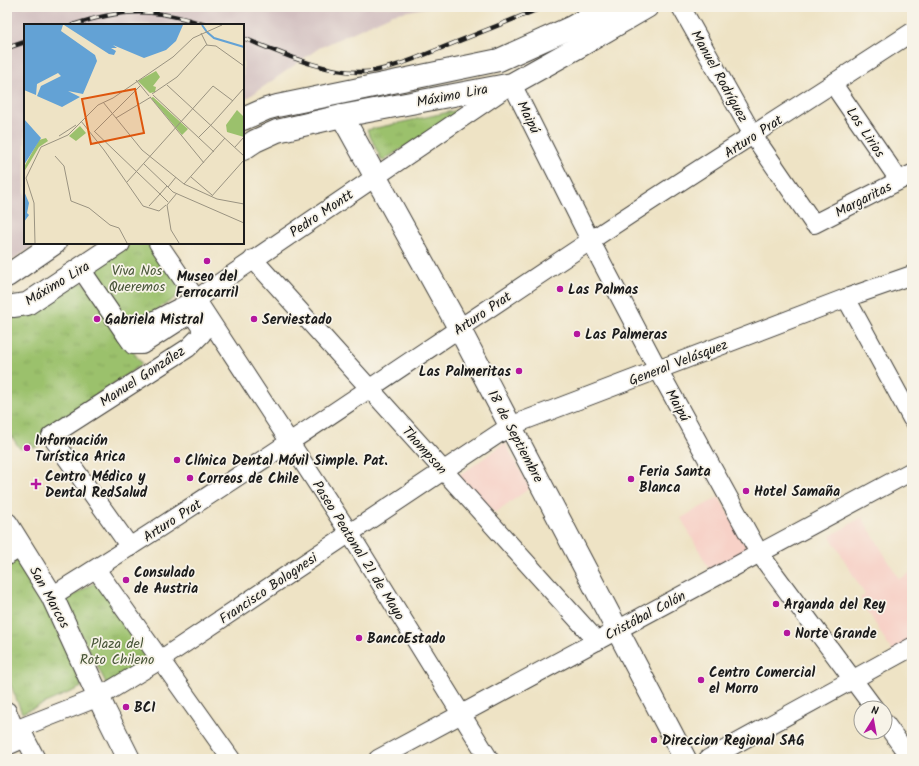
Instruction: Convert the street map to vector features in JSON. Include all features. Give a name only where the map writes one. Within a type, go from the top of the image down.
[{"type":"main road","name":"Máximo Lira","points":[[244,119],[277,106],[499,60],[572,27],[608,7]]},
{"type":"main road","name":"Máximo Lira","points":[[244,147],[277,132],[342,116],[512,84],[647,7]]},
{"type":"main road","name":"18 de Septiembre","points":[[342,116],[353,134],[374,177],[459,328],[685,759]]},
{"type":"main road","points":[[7,276],[54,244]]},
{"type":"main road","name":"Máximo Lira","points":[[10,308],[20,294],[95,244]]},
{"type":"main road","name":"Máximo Lira","points":[[10,308],[27,304],[118,244]]},
{"type":"main road","name":"San Marcos","points":[[7,524],[14,552],[52,596],[129,759]]},
{"type":"street","name":"Manuel Rodríguez","points":[[681,7],[753,136],[814,224]]},
{"type":"street","name":"Arturo Prat","points":[[52,596],[130,547],[290,442],[590,240],[912,32]]},
{"type":"street","name":"Pedro Montt","points":[[81,269],[126,336],[191,305],[253,259],[512,84]]},
{"type":"street","name":"Maipú","points":[[512,84],[590,240],[658,370],[759,553],[868,700]]},
{"type":"street","name":"Los Lirios","points":[[833,84],[906,177]]},
{"type":"street","name":"Margaritas","points":[[814,224],[906,177]]},
{"type":"street","name":"Paseo Peatonal 21 de Mayo","points":[[159,244],[191,305],[290,442],[350,534],[489,759]]},
{"type":"street","name":"Thompson","points":[[253,259],[597,641]]},
{"type":"street","name":"General Velásquez","points":[[510,426],[846,298],[912,275]]},
{"type":"street","points":[[846,298],[912,419]]},
{"type":"street","name":"Manuel González","points":[[130,547],[51,436],[188,348],[202,334],[191,305]]},
{"type":"street","name":"Francisco Bolognesi","points":[[7,746],[20,734],[99,697],[160,660],[510,426]]},
{"type":"street","name":"Cristóbal Colón","points":[[378,759],[912,472]]},
{"type":"street","points":[[96,569],[231,759]]},
{"type":"street","points":[[708,759],[912,647]]},
{"type":"street","points":[[7,710],[36,759]]},
{"type":"street","points":[[893,734],[911,759]]},
{"type":"shaded area","points":[[7,7],[430,7],[393,14],[319,48],[244,100],[244,24],[24,24],[24,244],[36,244],[7,264]]},
{"type":"shaded area","points":[[505,443],[530,488],[495,513],[459,476]]},
{"type":"shaded area","points":[[719,497],[750,553],[712,574],[681,518]]},
{"type":"shaded area","points":[[862,517],[899,579],[912,572],[912,644],[894,655],[860,598],[865,595],[830,536]]},
{"type":"green space","points":[[467,108],[382,161],[367,130]]},
{"type":"green space","name":"Viva Nos Queremos","points":[[126,244],[154,244],[187,290],[129,328],[91,272]]},
{"type":"green space","points":[[78,281],[86,285],[142,364],[45,430],[45,442],[34,448],[31,443],[20,449],[7,431],[7,322]]},
{"type":"green space","points":[[17,556],[45,601],[82,687],[22,713],[7,676],[7,562]]},
{"type":"green space","name":"Plaza del Roto Chileno","points":[[99,580],[152,662],[107,685],[64,601]]},
{"type":"railway","points":[[244,38],[318,66],[349,72],[364,72],[389,67],[414,59],[544,7]]},
{"type":"railway","points":[[76,24],[107,15],[139,12],[171,15],[202,24]]},
{"type":"railway","points":[[7,48],[24,42]]},
{"type":"place","name":"Museo del Ferrocarril","points":[[207,261]]},
{"type":"place","name":"Las Palmas","points":[[560,289]]},
{"type":"place","name":"Gabriela Mistral","points":[[97,319]]},
{"type":"place","name":"Serviestado","points":[[254,319]]},
{"type":"place","name":"Las Palmeras","points":[[577,334]]},
{"type":"place","name":"Las Palmeritas","points":[[519,371]]},
{"type":"place","name":"Información Turística Arica","points":[[27,448]]},
{"type":"place","name":"Clínica Dental Móvil Simple. Pat.","points":[[177,460]]},
{"type":"place","name":"Correos de Chile","points":[[190,478]]},
{"type":"place","name":"Feria Santa Blanca","points":[[631,479]]},
{"type":"place","name":"Centro Médico y Dental RedSalud","points":[[36,484]]},
{"type":"place","name":"Hotel Samaña","points":[[746,491]]},
{"type":"place","name":"Consulado de Austria","points":[[126,580]]},
{"type":"place","name":"Arganda del Rey","points":[[776,604]]},
{"type":"place","name":"Norte Grande","points":[[787,633]]},
{"type":"place","name":"BancoEstado","points":[[359,638]]},
{"type":"place","name":"Centro Comercial el Morro","points":[[701,680]]},
{"type":"place","name":"BCI","points":[[126,707]]},
{"type":"place","name":"Direccion Regional SAG","points":[[654,740]]}]
